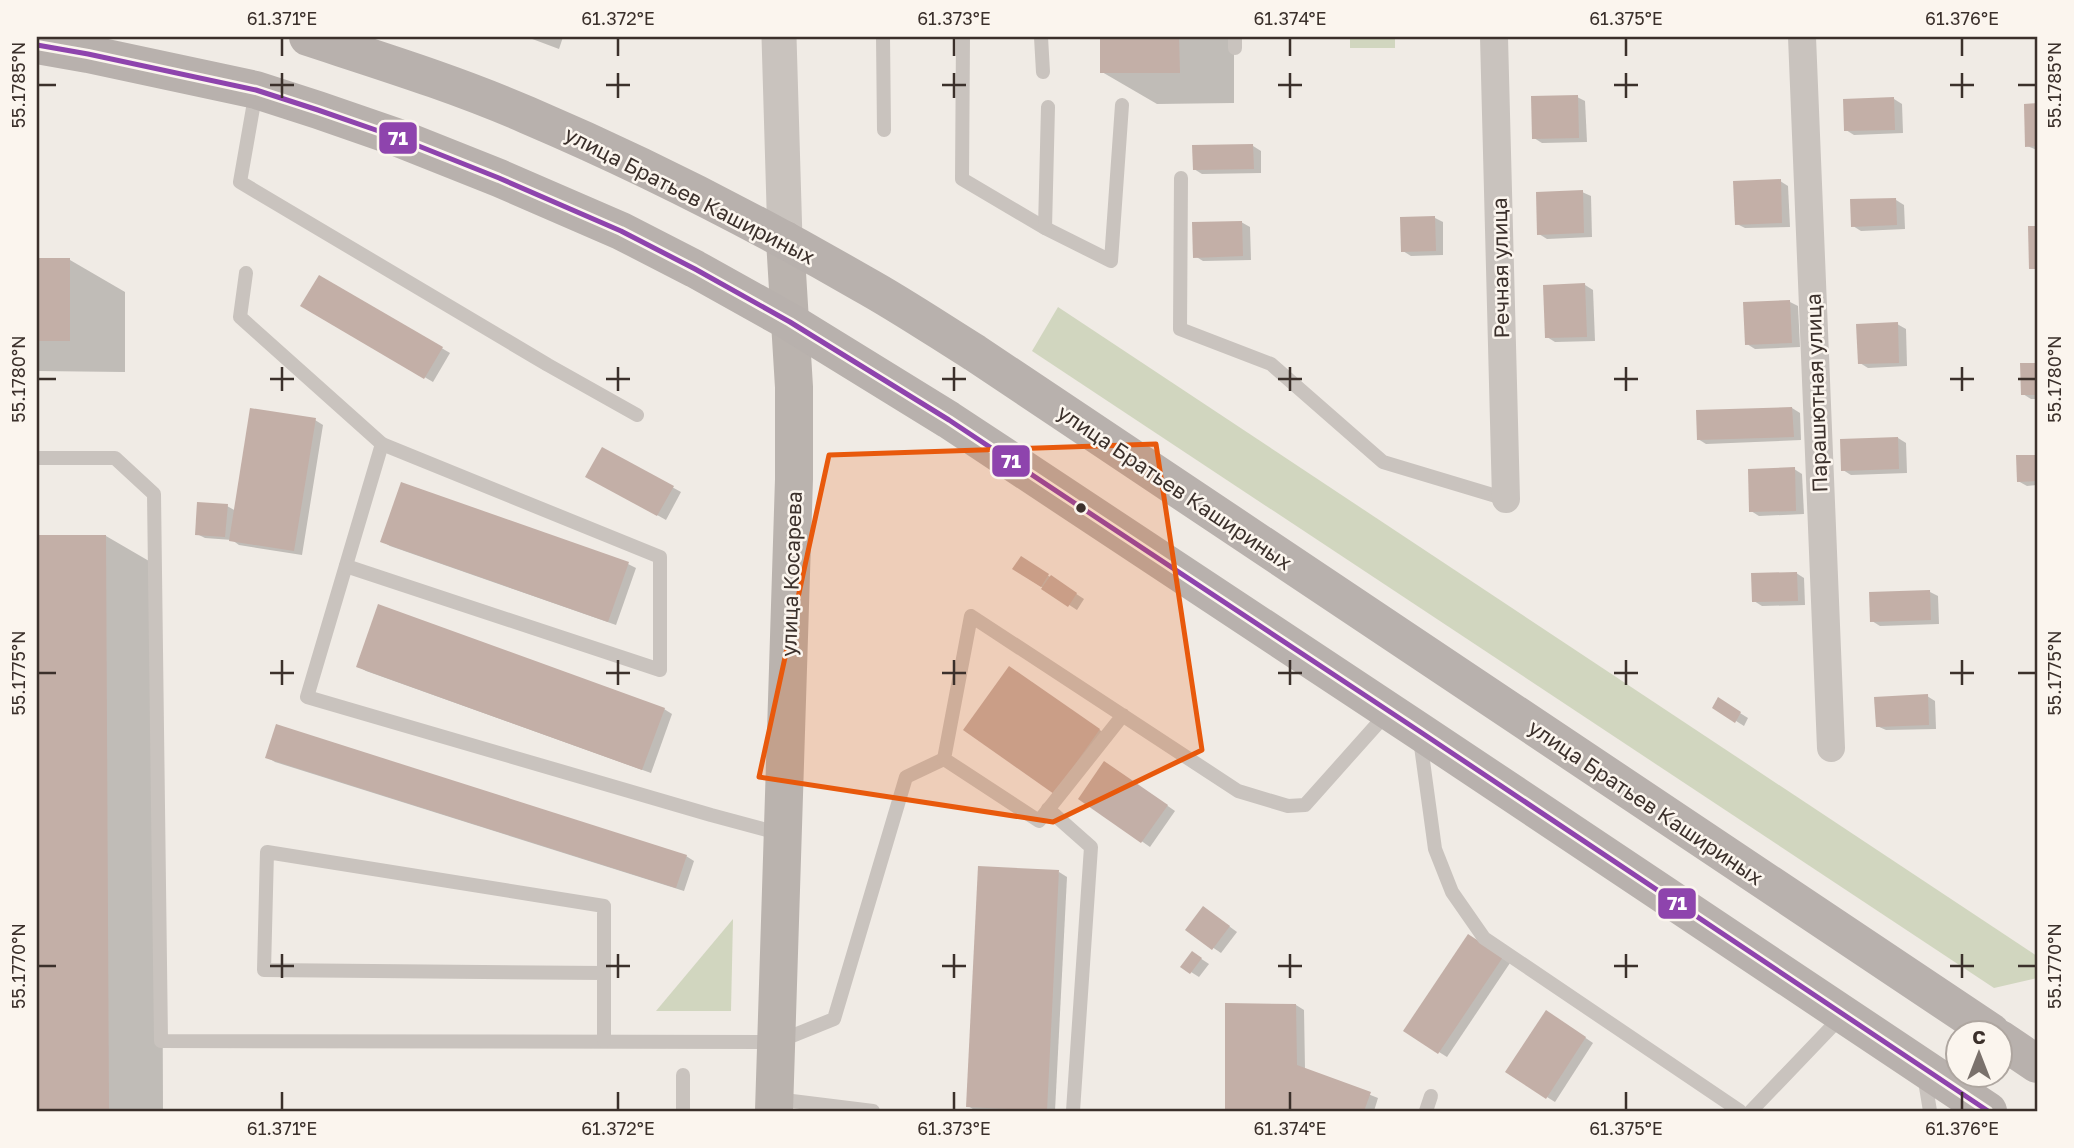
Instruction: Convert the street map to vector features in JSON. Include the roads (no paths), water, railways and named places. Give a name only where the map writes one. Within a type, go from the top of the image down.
[{"type":"main road","name":"улица Братьев Кашириных","points":[[307,37],[408,70],[524,114],[650,170],[866,285],[975,353],[1970,1018]]},
{"type":"main road","points":[[37,45],[256,90],[396,137],[564,205],[695,269],[790,322],[961,428],[1988,1111]]},
{"type":"main road","name":"улица Косарева","points":[[774,1105],[794,479],[794,387],[785,240]]},
{"type":"main road","points":[[2014,1048],[2037,1064]]},
{"type":"street","name":"улица Косарева","points":[[779,37],[785,240]]},
{"type":"street","name":"Речная улица","points":[[1494,37],[1506,499]]},
{"type":"street","name":"Парашютная улица","points":[[1802,37],[1830,748]]},
{"type":"lane","points":[[883,37],[884,130]]},
{"type":"lane","points":[[963,37],[962,179],[1045,228],[1111,261],[1122,105]]},
{"type":"lane","points":[[1041,37],[1043,72]]},
{"type":"lane","points":[[256,90],[240,182],[637,415]]},
{"type":"lane","points":[[1045,228],[1048,107]]},
{"type":"lane","points":[[1181,178],[1180,329],[1272,364],[1383,462],[1506,499]]},
{"type":"lane","points":[[246,273],[240,317],[382,444],[660,557],[660,670],[346,566]]},
{"type":"lane","points":[[382,444],[307,697],[783,834]]},
{"type":"lane","points":[[37,458],[115,458],[154,494],[161,1041],[776,1042],[834,1019],[906,777],[944,759]]},
{"type":"lane","points":[[944,759],[971,616],[1238,791],[1288,806],[1305,805],[1404,721],[1435,849],[1452,892],[1484,938],[1740,1111]]},
{"type":"lane","points":[[944,759],[1039,821],[1123,715]]},
{"type":"lane","points":[[1048,809],[1091,847],[1073,1111]]},
{"type":"lane","points":[[604,973],[264,970],[267,852],[604,906],[604,973],[604,1041]]},
{"type":"lane","points":[[1751,1111],[1844,1014]]},
{"type":"lane","points":[[1922,1067],[1930,1111]]},
{"type":"lane","points":[[683,1075],[683,1111]]},
{"type":"lane","points":[[1426,1111],[1431,1097]]},
{"type":"lane","points":[[774,1105],[873,1111]]}]
